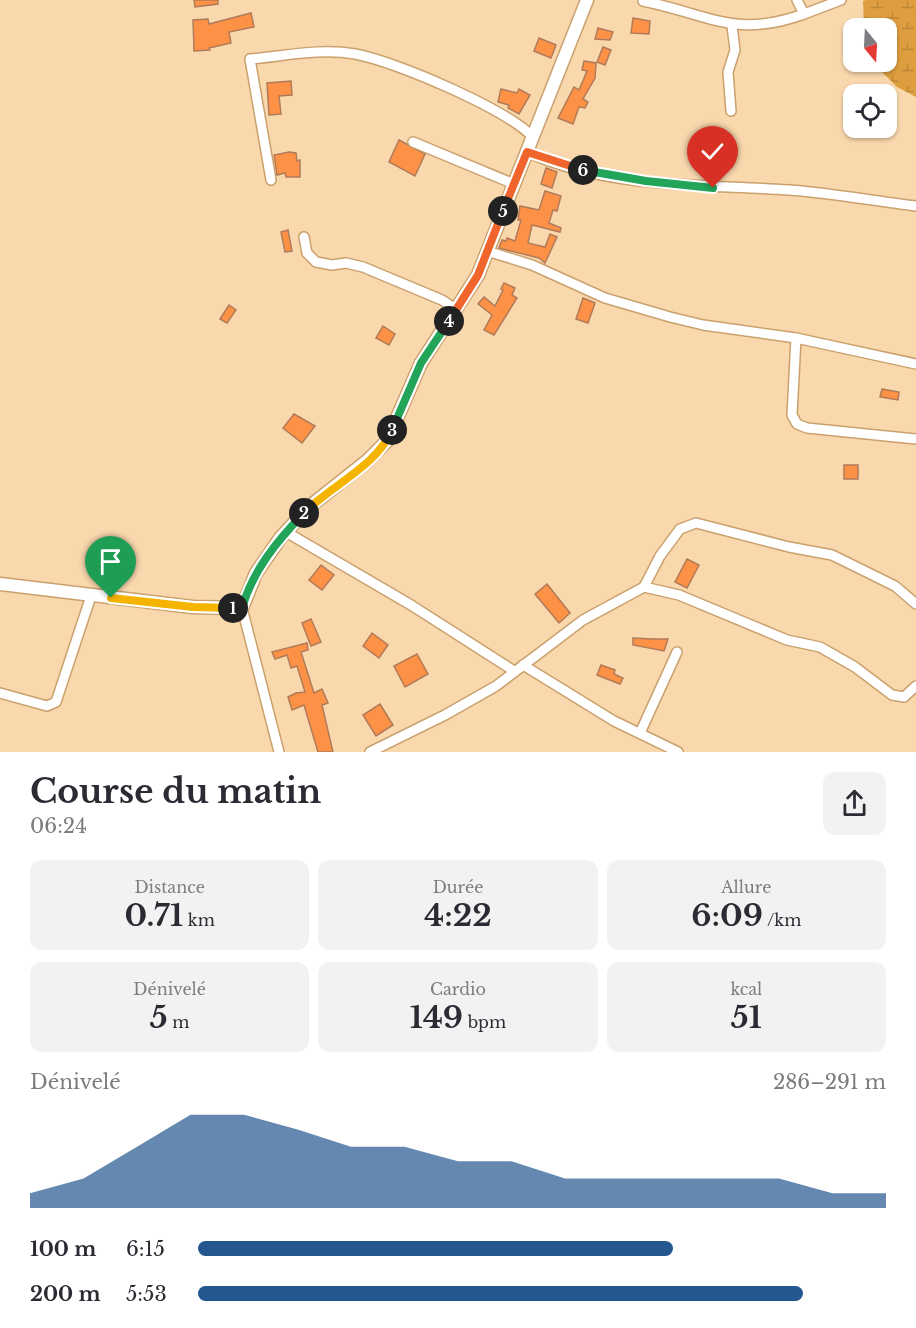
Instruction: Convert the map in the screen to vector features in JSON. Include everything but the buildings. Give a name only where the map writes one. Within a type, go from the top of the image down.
[{"type":"main road","points":[[0,584],[193,607],[242,608],[256,573],[286,532],[309,507],[367,461],[387,441],[421,363],[478,275],[587,0]]},
{"type":"street","points":[[797,0],[804,14]]},
{"type":"street","points":[[643,1],[732,26],[774,24],[841,0]]},
{"type":"street","points":[[731,111],[728,72],[735,50],[732,26]]},
{"type":"street","points":[[271,180],[250,59],[327,52],[357,54],[439,83],[515,122],[533,137]]},
{"type":"street","points":[[412,142],[514,184]]},
{"type":"street","points":[[527,152],[578,169],[646,181],[789,190],[916,207]]},
{"type":"street","points":[[304,237],[307,254],[316,262],[346,263],[363,267],[442,300],[457,310]]},
{"type":"street","points":[[487,251],[532,265],[576,287],[635,308],[703,325],[796,338],[916,364]]},
{"type":"street","points":[[796,338],[792,415],[797,424],[807,428],[916,439]]},
{"type":"street","points":[[370,752],[445,715],[496,686],[583,620],[644,587],[660,556],[680,529],[696,523],[733,534],[832,555],[895,586],[916,604]]},
{"type":"street","points":[[286,532],[411,605],[514,671]]},
{"type":"street","points":[[644,587],[679,595],[787,640],[820,647],[855,667],[892,695],[904,697],[916,686]]},
{"type":"street","points":[[0,693],[47,706],[56,702],[91,596]]},
{"type":"street","points":[[242,608],[279,752]]},
{"type":"street","points":[[640,733],[677,651]]},
{"type":"street","points":[[523,665],[614,721],[678,752]]},
{"type":"green space","points":[[916,0],[916,97],[897,87],[897,84],[894,84],[882,72],[897,72],[897,18],[864,18],[863,1]]},
{"type":"route","points":[[111,598],[193,607],[242,608],[248,588],[256,573],[281,537],[309,507],[367,461],[387,441],[421,363],[478,275],[527,152],[578,169],[646,181],[713,188]]}]
